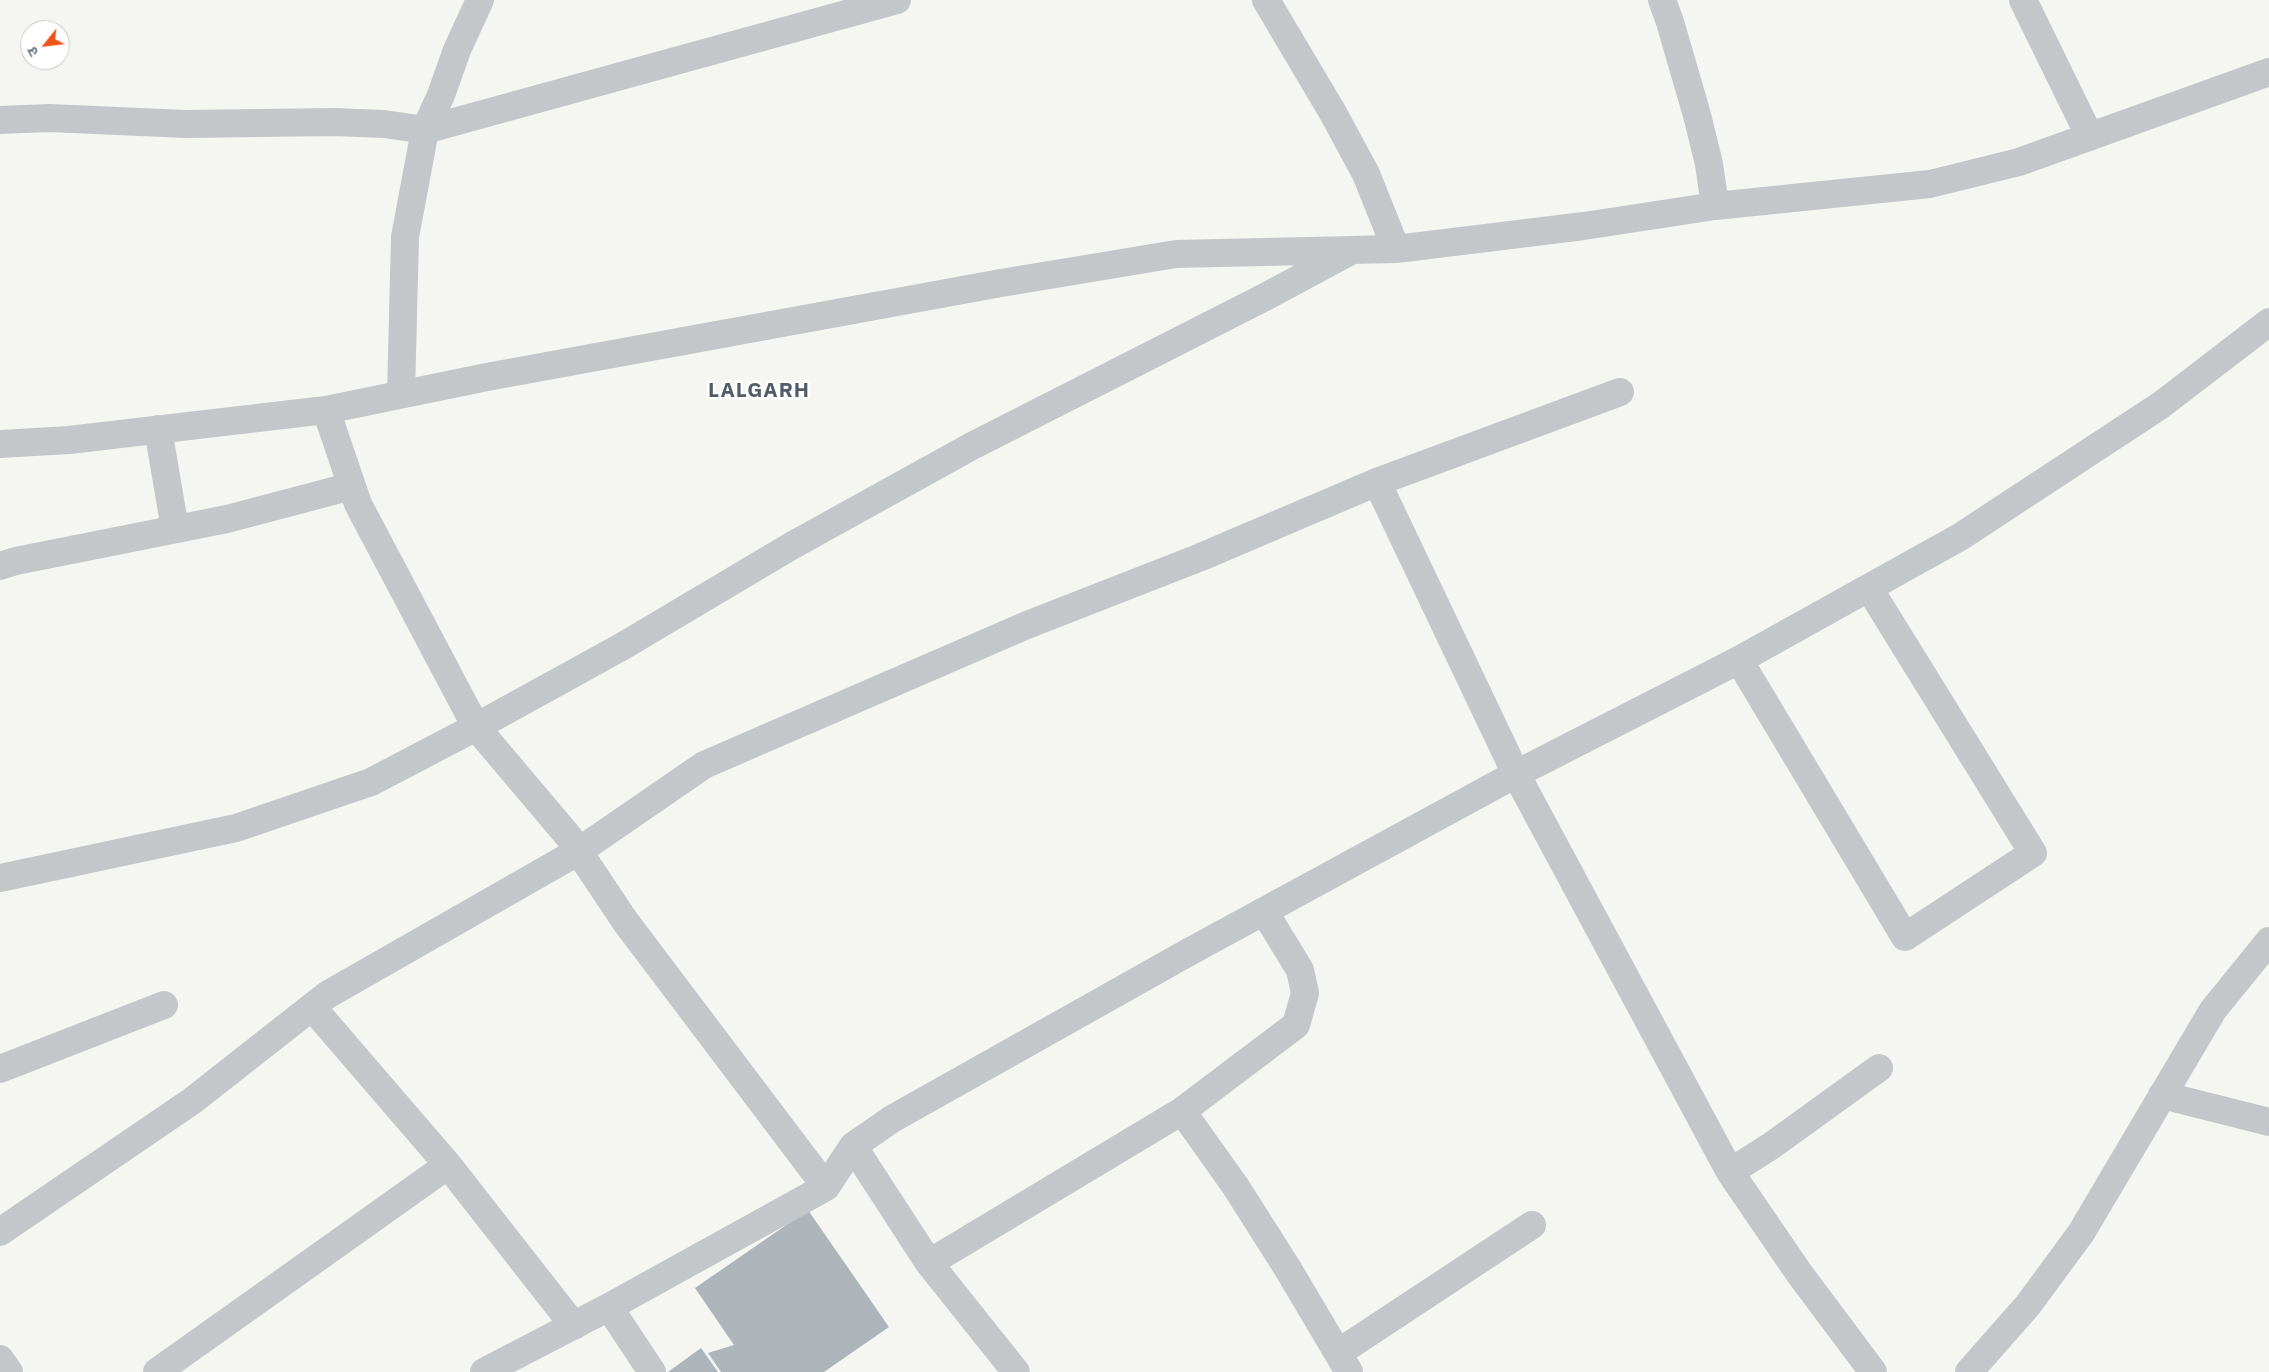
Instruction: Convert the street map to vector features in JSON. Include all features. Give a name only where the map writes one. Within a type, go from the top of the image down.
[{"type":"street","points":[[401,394],[406,237],[425,130],[442,95],[457,50],[480,0]]},
{"type":"street","points":[[0,120],[49,118],[186,124],[334,122],[384,124],[425,130],[897,0]]},
{"type":"street","points":[[1266,0],[1333,113],[1366,174],[1396,249]]},
{"type":"street","points":[[1662,0],[1697,115],[1709,164],[1715,206]]},
{"type":"street","points":[[2023,0],[2090,137]]},
{"type":"street","points":[[0,444],[69,440],[326,410],[401,394],[933,296],[1176,254],[1396,249],[1584,226],[1715,206],[1930,184],[2019,162],[2269,72]]},
{"type":"street","points":[[0,878],[236,828],[371,782],[623,646],[793,545],[972,446],[1352,251]]},
{"type":"street","points":[[484,1372],[574,1326],[826,1187],[853,1146],[892,1119],[1516,774],[1739,660],[1960,537],[2161,405],[2269,322]]},
{"type":"street","points":[[0,1232],[192,1101],[327,994],[579,851],[704,765],[1027,626],[1201,557],[1377,482],[1620,392]]},
{"type":"street","points":[[326,410],[358,504],[476,727],[569,836],[625,921],[826,1187]]},
{"type":"street","points":[[158,429],[175,529]]},
{"type":"street","points":[[1377,482],[1516,774],[1730,1172],[1799,1273],[1873,1372]]},
{"type":"street","points":[[0,566],[16,561],[227,519],[352,486]]},
{"type":"street","points":[[1739,660],[1905,937],[2033,853],[1870,588]]},
{"type":"street","points":[[929,1264],[1182,1111],[1296,1025],[1305,994],[1300,970],[1264,912]]},
{"type":"street","points":[[1969,1372],[2028,1305],[2081,1233],[2213,1010],[2269,941]]},
{"type":"street","points":[[0,1069],[164,1005]]},
{"type":"street","points":[[312,1007],[448,1165],[574,1326]]},
{"type":"street","points":[[1730,1172],[1771,1146],[1879,1068]]},
{"type":"street","points":[[2162,1095],[2269,1122]]},
{"type":"street","points":[[1182,1111],[1288,1269],[1343,1363],[1532,1225]]},
{"type":"street","points":[[853,1146],[929,1264],[1016,1372]]},
{"type":"street","points":[[157,1372],[448,1165]]},
{"type":"street","points":[[609,1307],[652,1372]]},
{"type":"street","points":[[0,1359],[9,1372]]},
{"type":"building","points":[[808,1210],[889,1327],[824,1372],[721,1372],[708,1353],[734,1345],[695,1288]]},
{"type":"building","points":[[701,1348],[718,1372],[668,1372]]},
{"type":"district","name":"LALGARH","points":[[759,391]]}]
